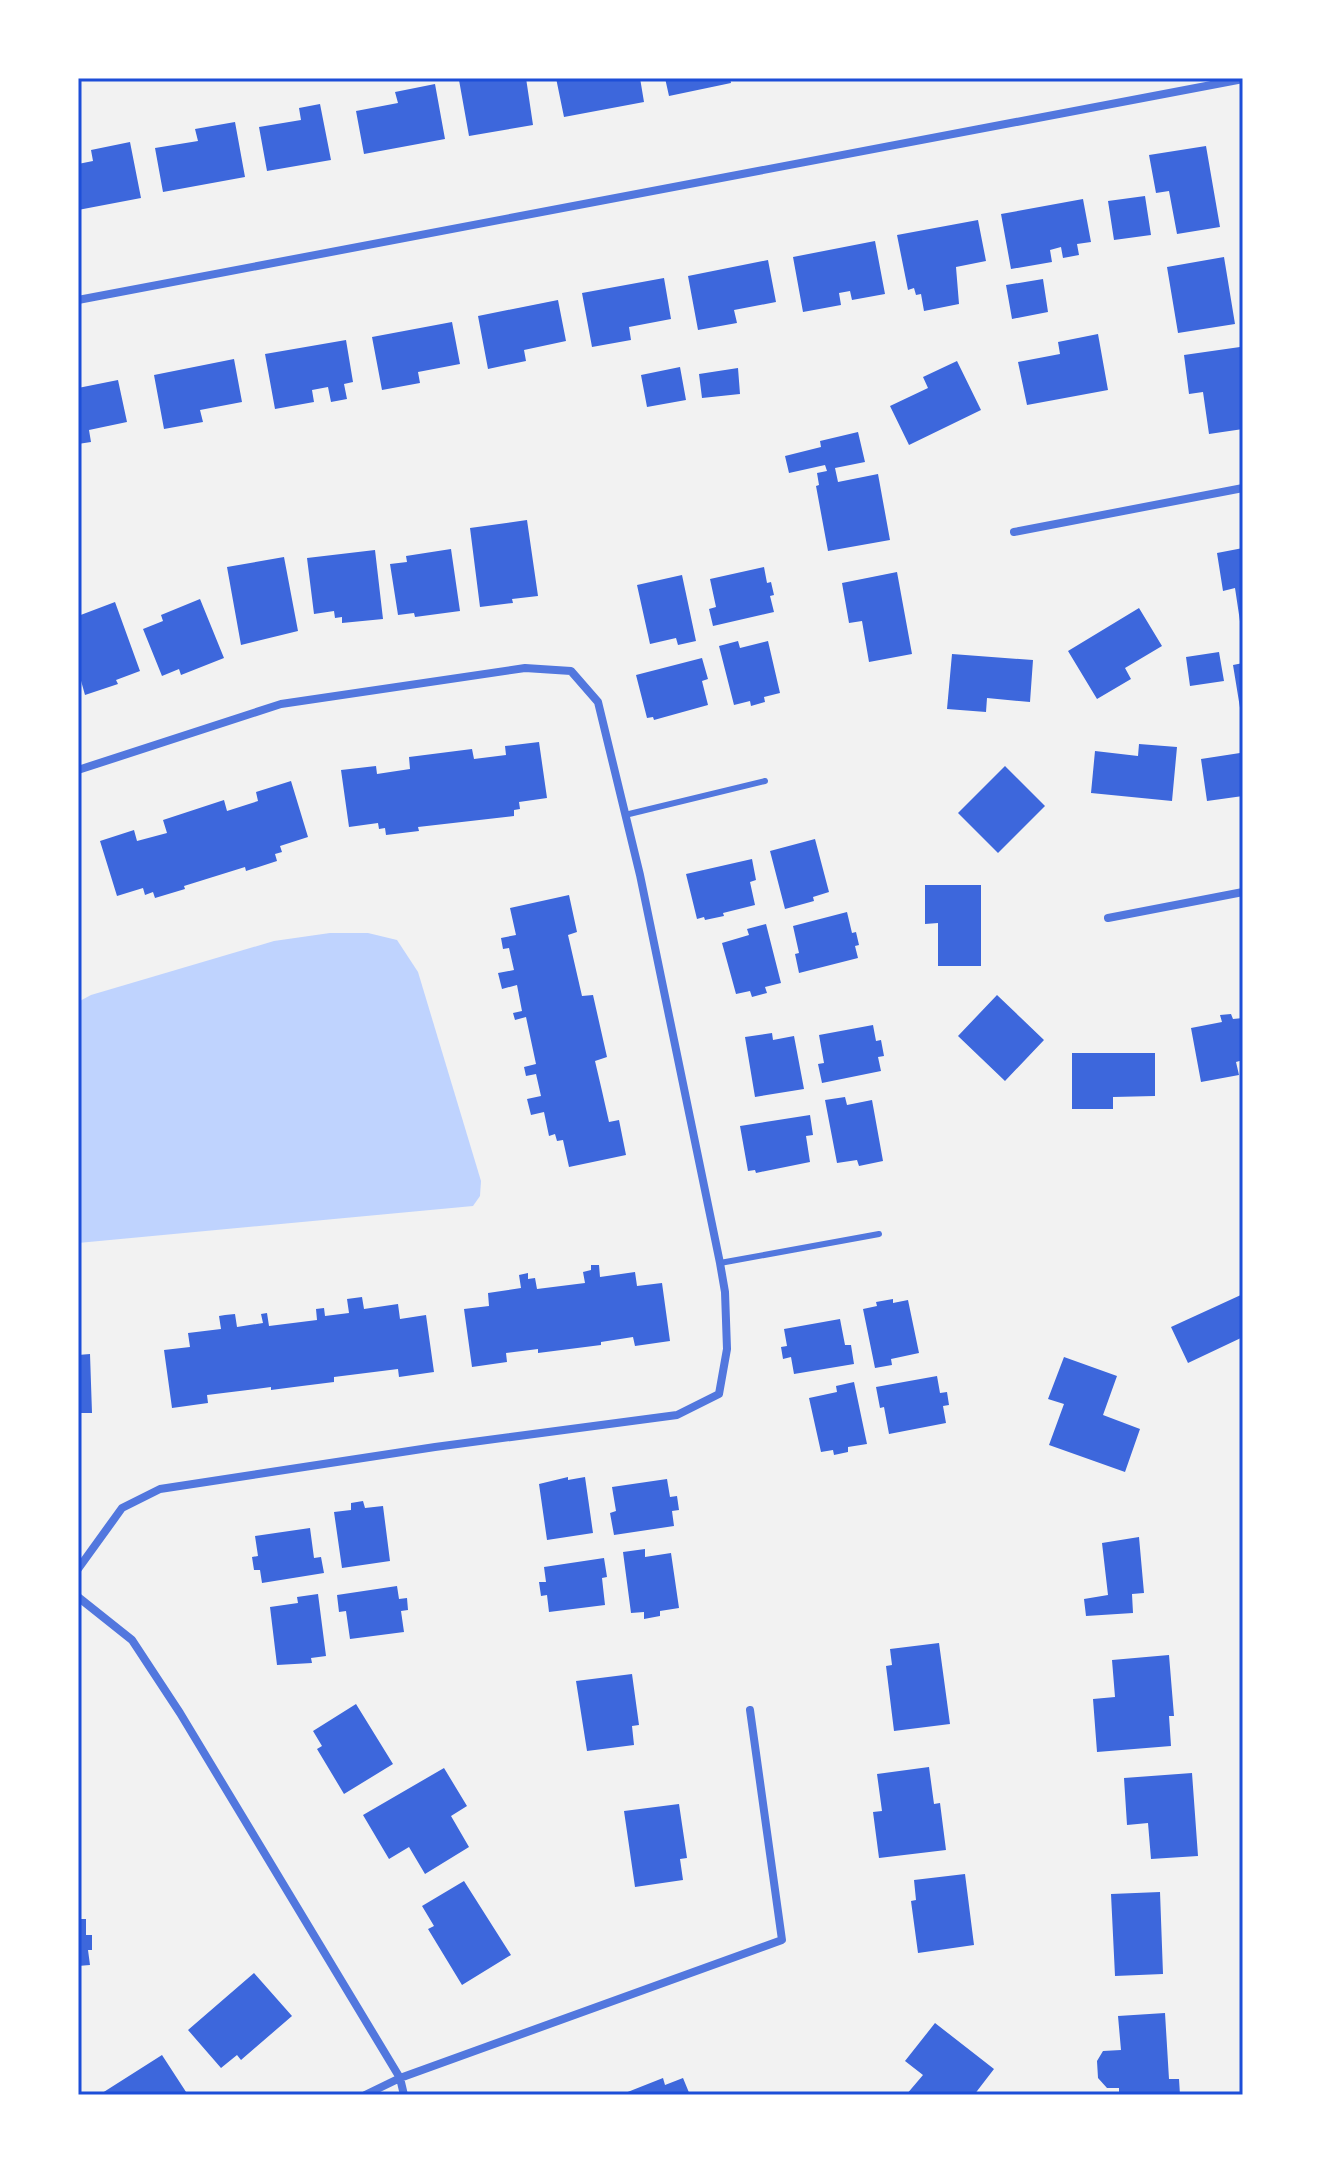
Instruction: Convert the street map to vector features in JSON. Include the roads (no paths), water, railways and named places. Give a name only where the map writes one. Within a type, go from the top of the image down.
[{"type":"street","points":[[78,300],[1243,79]]},
{"type":"street","points":[[1014,532],[1243,488]]},
{"type":"street","points":[[78,770],[281,704],[525,668],[571,671],[598,702],[625,815],[676,1043],[720,1263],[725,1292],[727,1349],[719,1394],[677,1415],[435,1447],[160,1489],[122,1508],[78,1569]]},
{"type":"street","points":[[1108,918],[1243,892]]},
{"type":"street","points":[[78,1597],[132,1640],[180,1713],[400,2078],[404,2095]]},
{"type":"street","points":[[365,2095],[400,2078],[782,1940],[750,1710]]},
{"type":"lane","points":[[625,815],[765,781]]},
{"type":"lane","points":[[720,1263],[879,1234]]},
{"type":"water","points":[[330,933],[368,933],[397,940],[418,972],[481,1181],[480,1196],[473,1206],[78,1243],[78,1002],[91,995],[274,941]]}]
